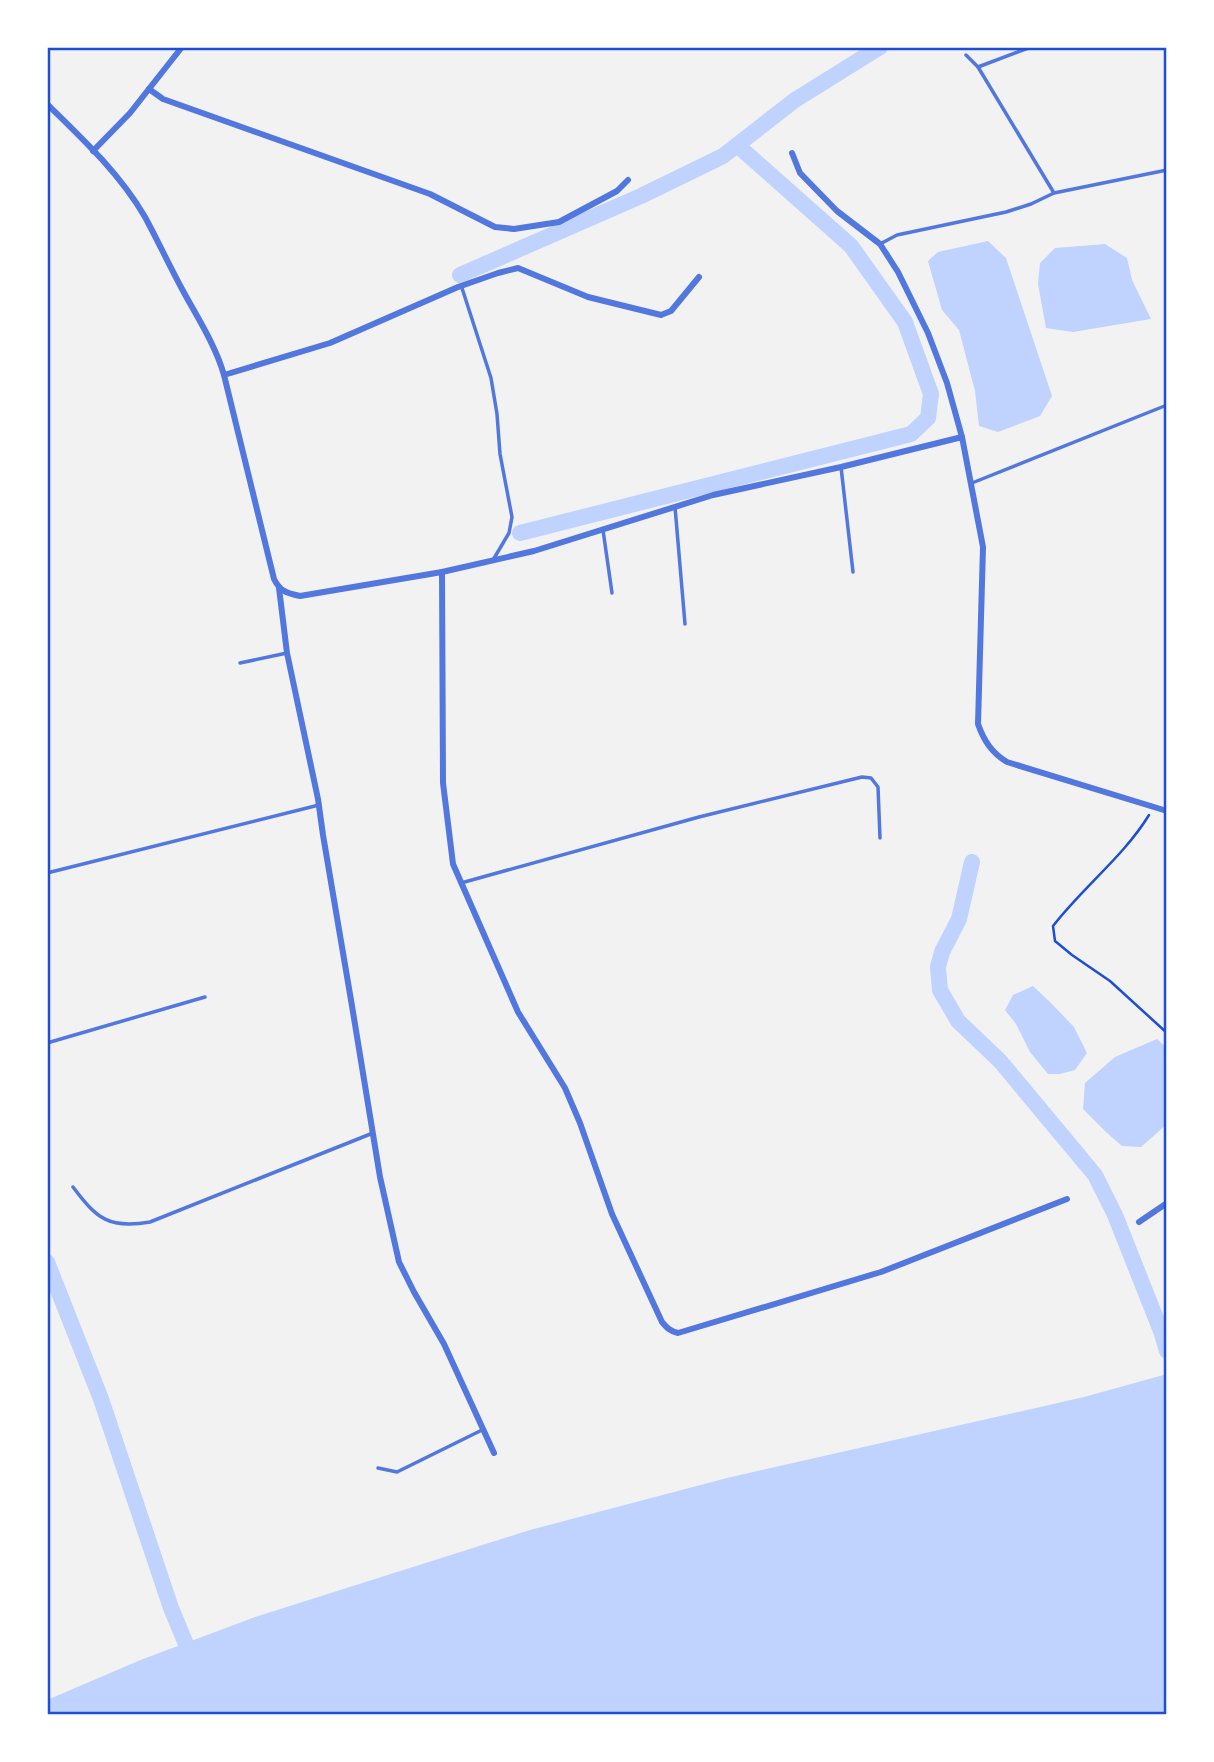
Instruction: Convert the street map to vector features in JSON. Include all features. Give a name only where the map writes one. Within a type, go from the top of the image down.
[{"type":"street","points":[[93,151],[130,113],[182,47]]},
{"type":"street","points":[[149,89],[163,99],[430,194],[495,227],[514,229],[559,222],[617,191],[628,180]]},
{"type":"street","points":[[47,104],[113,173],[144,216],[213,346],[224,375],[274,579],[279,588],[287,653],[319,805],[380,1177],[399,1262],[444,1344],[494,1452]]},
{"type":"street","points":[[792,153],[800,173],[837,211],[880,244],[898,272],[929,333],[947,383],[962,438],[983,547],[978,724],[982,735],[997,755],[1007,762],[1167,811]]},
{"type":"street","points":[[224,375],[330,343],[461,285],[518,268],[588,297],[661,315],[671,311],[699,277]]},
{"type":"street","points":[[279,588],[300,596],[442,572],[534,551],[713,495],[962,438]]},
{"type":"street","points":[[442,572],[443,783],[453,864],[518,1012],[565,1088],[612,1214],[662,1322],[671,1331],[678,1333],[881,1272],[1068,1199]]},
{"type":"street","points":[[1139,1222],[1167,1203]]},
{"type":"lane","points":[[978,67],[1031,47]]},
{"type":"lane","points":[[966,55],[978,67],[1054,193]]},
{"type":"lane","points":[[880,244],[897,235],[1006,212],[1054,193],[1167,170]]},
{"type":"lane","points":[[461,285],[491,378],[498,414],[500,454],[512,517],[509,533],[493,560]]},
{"type":"lane","points":[[970,483],[1167,405]]},
{"type":"lane","points":[[841,467],[853,572]]},
{"type":"lane","points":[[675,507],[685,624]]},
{"type":"lane","points":[[603,530],[612,593]]},
{"type":"lane","points":[[240,663],[287,653]]},
{"type":"lane","points":[[461,883],[699,817],[862,776],[871,778],[878,787],[880,838]]},
{"type":"lane","points":[[47,873],[319,805]]},
{"type":"lane","points":[[47,1043],[205,997]]},
{"type":"lane","points":[[72,1187],[90,1210],[106,1220],[129,1225],[150,1222],[373,1133]]},
{"type":"lane","points":[[379,1468],[397,1472],[484,1429]]},
{"type":"path","points":[[1153,807],[1137,834],[1068,906],[1053,926],[1055,941],[1072,956],[1110,981],[1167,1033]]},
{"type":"water","points":[[988,241],[1006,258],[1052,396],[1040,416],[998,432],[979,426],[975,391],[959,330],[942,310],[928,261],[938,252]]},
{"type":"water","points":[[1105,244],[1127,258],[1132,280],[1151,319],[1073,332],[1046,328],[1038,284],[1040,263],[1055,248]]},
{"type":"water","points":[[1033,986],[1074,1027],[1087,1053],[1075,1070],[1048,1074],[1030,1052],[1016,1024],[1005,1010],[1013,995]]},
{"type":"water","points":[[1157,1039],[1167,1048],[1167,1124],[1141,1147],[1122,1146],[1083,1109],[1085,1083],[1115,1057]]},
{"type":"water","points":[[1167,1374],[1167,1715],[47,1715],[47,1700],[143,1659],[255,1617],[530,1530],[727,1478],[1084,1397]]},
{"type":"waterway","points":[[460,275],[641,196],[723,156],[795,100],[880,47]]},
{"type":"waterway","points":[[520,533],[911,434],[928,418],[931,394],[905,322],[851,246],[737,145]]},
{"type":"waterway","points":[[972,862],[959,919],[942,952],[938,967],[940,990],[958,1021],[1000,1061],[1095,1175],[1115,1215],[1167,1351]]},
{"type":"waterway","points":[[47,1262],[101,1399],[171,1608],[193,1661]]}]
